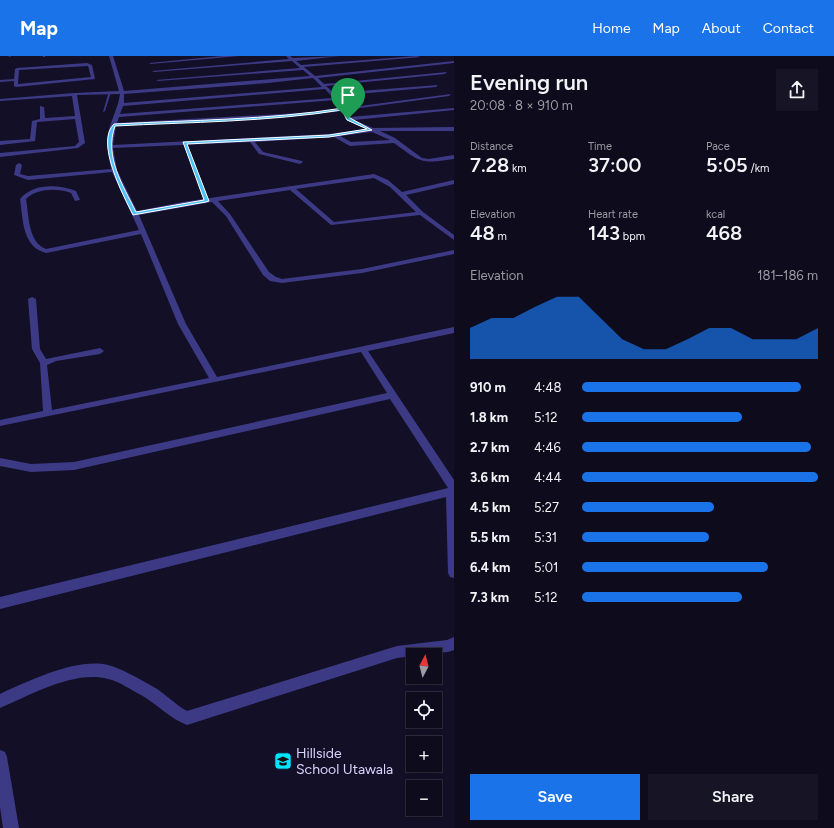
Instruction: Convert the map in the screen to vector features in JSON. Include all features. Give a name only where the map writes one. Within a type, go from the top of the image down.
[{"type":"street","points":[[111,56],[122,92],[121,105],[114,125],[110,147],[114,170],[143,231],[182,324],[214,379]]},
{"type":"street","points":[[151,63],[237,56]]},
{"type":"street","points":[[154,71],[290,58],[338,56]]},
{"type":"street","points":[[150,57],[154,71],[163,90]]},
{"type":"street","points":[[121,105],[324,87],[445,74],[433,65],[418,57],[158,80]]},
{"type":"street","points":[[290,58],[314,77],[334,97],[348,119],[395,141],[420,159],[429,160],[453,158]]},
{"type":"street","points":[[408,58],[401,64],[422,76],[452,97]]},
{"type":"street","points":[[0,100],[74,94],[163,90],[314,77],[327,74],[454,62]]},
{"type":"street","points":[[0,82],[16,83],[91,79],[94,77],[90,65],[83,64],[16,69],[16,83],[16,99]]},
{"type":"street","points":[[318,65],[327,74]]},
{"type":"street","points":[[186,69],[189,78]]},
{"type":"street","points":[[118,116],[334,97],[436,86]]},
{"type":"street","points":[[444,92],[454,91]]},
{"type":"street","points":[[0,155],[80,145],[82,143],[76,117],[74,94]]},
{"type":"street","points":[[114,125],[317,113],[452,97]]},
{"type":"street","points":[[42,107],[43,120]]},
{"type":"street","points":[[348,119],[454,109]]},
{"type":"street","points":[[0,144],[33,140],[34,123],[36,121],[76,117]]},
{"type":"street","points":[[110,147],[334,135],[371,130],[454,129]]},
{"type":"street","points":[[334,135],[350,144],[395,141]]},
{"type":"street","points":[[251,140],[261,153],[300,162]]},
{"type":"street","points":[[19,165],[17,175],[28,178],[114,170]]},
{"type":"street","points":[[134,214],[210,200],[374,176],[380,178],[401,194],[421,213],[454,238]]},
{"type":"street","points":[[401,194],[452,184]]},
{"type":"street","points":[[77,200],[74,192],[68,189],[38,190],[25,196],[23,199],[32,241],[36,248],[46,251],[143,231]]},
{"type":"street","points":[[292,189],[333,224],[421,213]]},
{"type":"street","points":[[210,200],[228,215],[266,273],[273,279],[282,281],[362,271],[454,252]]},
{"type":"street","points":[[32,299],[36,349],[44,363],[48,414]]},
{"type":"street","points":[[0,423],[139,397],[214,379],[454,330]]},
{"type":"street","points":[[362,350],[453,491],[454,573]]},
{"type":"street","points":[[44,363],[54,359],[100,351]]},
{"type":"street","points":[[0,462],[31,468],[74,466],[392,395]]},
{"type":"street","points":[[0,603],[453,491]]},
{"type":"street","points":[[0,701],[29,687],[66,676],[91,671],[107,672],[149,692],[178,715],[187,718],[397,652],[448,646],[454,643]]},
{"type":"street","points":[[0,758],[11,828]]},
{"type":"lane","points":[[104,111],[110,92]]},
{"type":"lane","points":[[184,143],[210,200]]},
{"type":"place","name":"Hillside School Utawala","points":[[283,761]]},
{"type":"route","points":[[343,109],[344,114],[348,119],[371,130],[329,136],[184,143],[206,201],[134,214],[114,170],[110,157],[111,133],[114,125],[222,120],[330,112],[343,109]]}]
